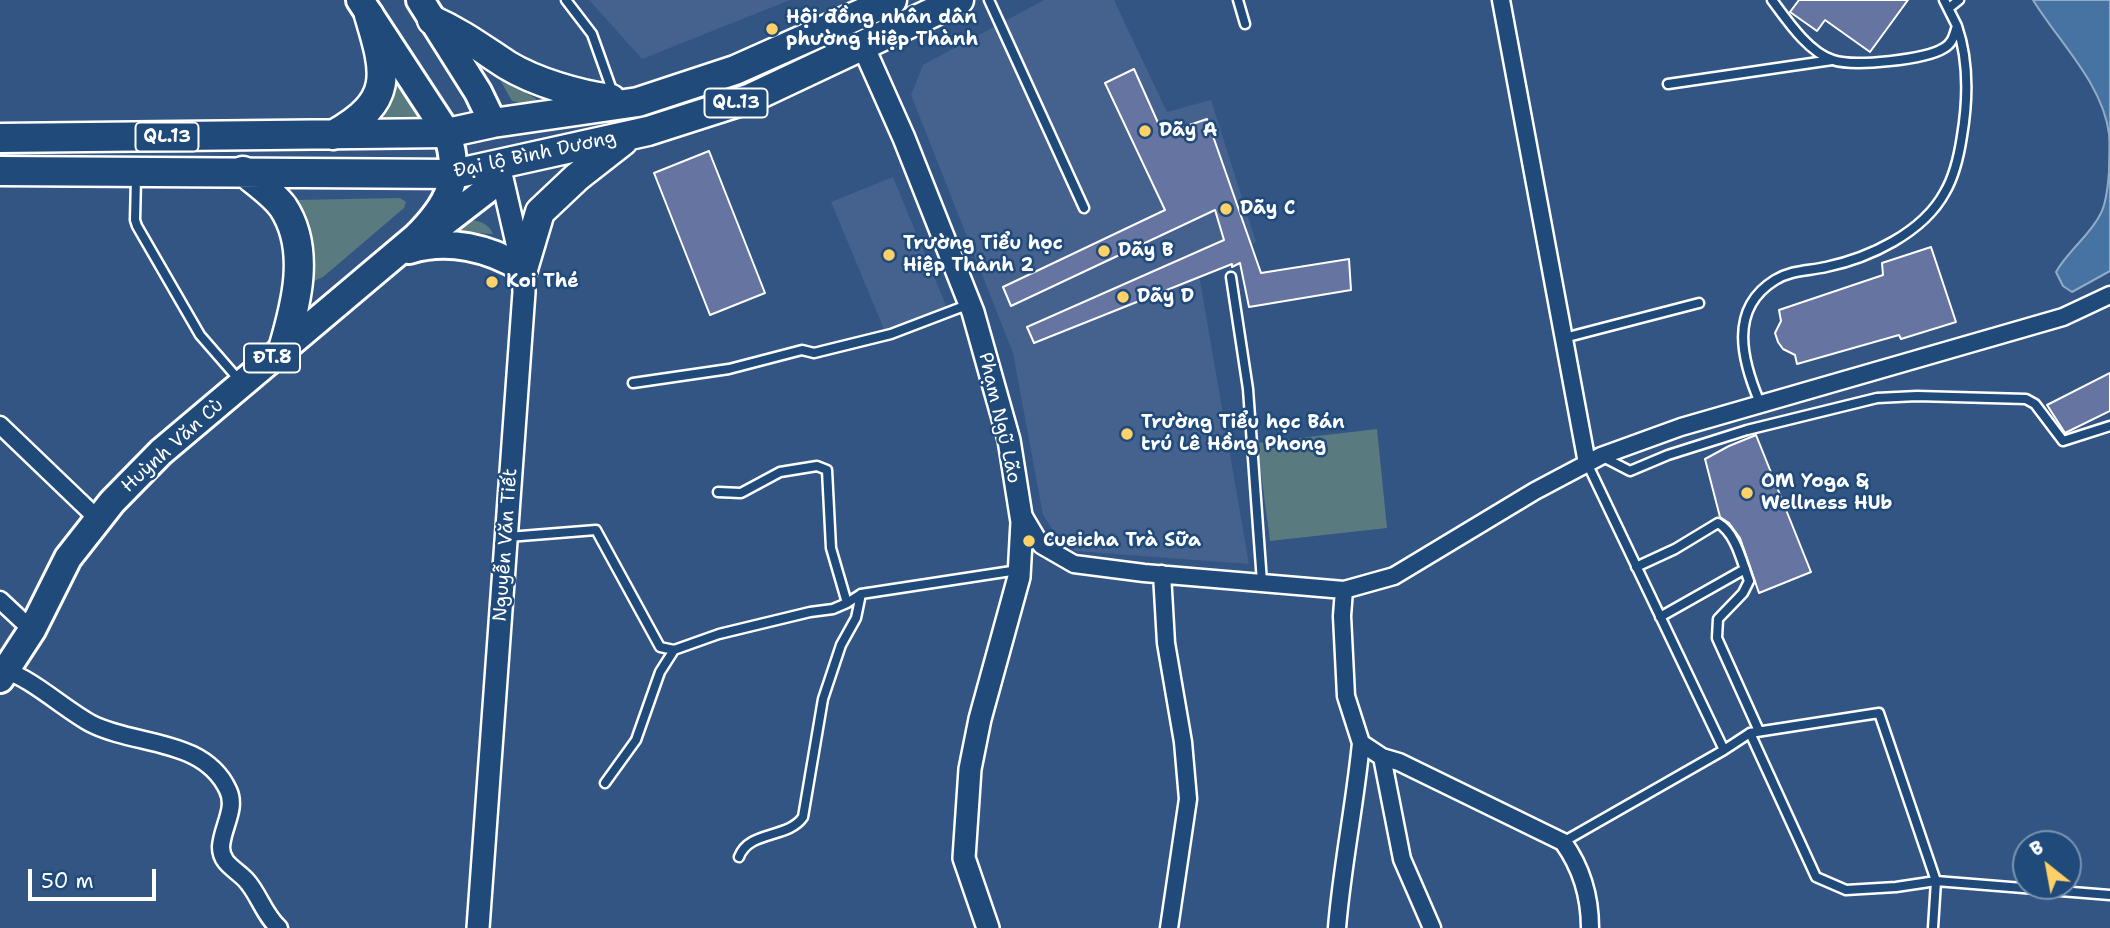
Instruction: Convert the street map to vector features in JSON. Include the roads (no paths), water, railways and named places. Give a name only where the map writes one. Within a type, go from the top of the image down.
[{"type":"highway","name":"Đại lộ Bình Dương","points":[[0,138],[447,133],[627,101],[735,70],[850,9],[892,0]]},
{"type":"highway","name":"Đại lộ Bình Dương","points":[[0,171],[243,171],[470,178],[499,164],[630,135],[751,98],[959,0]]},
{"type":"highway","points":[[333,135],[371,108],[380,90],[380,54],[364,8]]},
{"type":"highway","points":[[426,10],[522,72],[556,86],[597,97],[627,101]]},
{"type":"highway","points":[[493,123],[499,164]]},
{"type":"highway","points":[[447,133],[470,178]]},
{"type":"highway","points":[[523,269],[540,212],[576,177],[630,135]]},
{"type":"highway","points":[[243,171],[283,207],[298,253],[299,282],[295,308],[283,349]]},
{"type":"main road","points":[[364,8],[447,133]]},
{"type":"main road","points":[[426,10],[478,92],[493,123]]},
{"type":"main road","name":"Huỳnh Văn Cù","points":[[3,675],[32,630],[68,558],[112,502],[161,452],[432,221],[450,191],[470,178]]},
{"type":"main road","points":[[394,255],[436,244],[486,250],[523,269]]},
{"type":"street","points":[[1501,0],[1564,338],[1594,460]]},
{"type":"street","name":"Phạm Ngũ Lão","points":[[863,46],[904,138],[970,304],[1009,440],[1022,522],[1020,569],[980,719],[970,769],[964,858],[988,928]]},
{"type":"street","name":"Nguyễn Văn Tiết","points":[[478,928],[523,306],[523,269],[499,164]]},
{"type":"street","points":[[470,178],[510,236],[523,269]]},
{"type":"street","points":[[1020,508],[1041,545],[1074,564],[1344,590],[1394,576],[1535,491],[1594,460],[1681,427],[1760,403],[2052,321],[2110,295]]},
{"type":"street","points":[[0,425],[98,519]]},
{"type":"street","points":[[1162,574],[1166,643],[1184,742],[1188,799],[1169,928]]},
{"type":"street","points":[[1337,928],[1341,877],[1355,805],[1361,743],[1346,696],[1342,616],[1344,590]]},
{"type":"street","points":[[0,600],[32,630]]},
{"type":"street","points":[[3,675],[94,725],[146,742],[185,750],[202,760],[221,778],[229,791],[232,805],[221,845],[222,856],[226,863],[245,879],[272,922],[279,928]]},
{"type":"street","points":[[1361,743],[1382,757],[1399,762],[1563,842],[1573,856],[1584,883],[1590,928]]},
{"type":"street","points":[[1382,757],[1402,859],[1432,928]]},
{"type":"lane","points":[[566,0],[592,34],[627,101]]},
{"type":"lane","points":[[989,0],[1084,208]]},
{"type":"lane","points":[[1238,0],[1245,24]]},
{"type":"lane","points":[[1772,0],[1796,31],[1832,60]]},
{"type":"lane","points":[[1760,403],[1748,375],[1742,333],[1748,307],[1759,294],[1774,280],[1792,272],[1827,267],[1871,252],[1898,239],[1928,213],[1944,194],[1959,157],[1968,96],[1962,41],[1946,4],[1959,0]]},
{"type":"lane","points":[[1668,84],[1832,60],[1859,63],[1912,58],[1945,48],[1952,40],[1957,26]]},
{"type":"lane","points":[[136,172],[137,226],[200,335],[242,384]]},
{"type":"lane","points":[[1231,277],[1248,389],[1262,582]]},
{"type":"lane","points":[[1564,338],[1699,303]]},
{"type":"lane","points":[[633,383],[729,369],[802,349],[814,353],[891,334],[970,304]]},
{"type":"lane","points":[[1594,460],[1630,471],[1668,455],[1747,430],[1877,398],[1917,396],[2026,399],[2035,404],[2063,441],[2110,426]]},
{"type":"lane","points":[[1594,460],[1636,567],[1724,750]]},
{"type":"lane","points":[[718,492],[741,492],[780,472],[817,466],[827,470],[831,548],[847,603]]},
{"type":"lane","points":[[1636,567],[1675,549],[1718,523],[1725,527],[1740,555],[1749,581],[1743,593],[1718,618],[1717,638],[1816,877],[1846,890],[1936,881],[2110,895]]},
{"type":"lane","points":[[505,537],[596,530],[660,646],[674,650],[719,634],[810,612],[834,609],[861,594],[1020,569]]},
{"type":"lane","points":[[1660,617],[1745,569]]},
{"type":"lane","points":[[739,857],[750,843],[792,828],[803,817],[823,699],[841,645],[856,618],[861,594]]},
{"type":"lane","points":[[606,783],[636,740],[660,672],[674,650]]},
{"type":"lane","points":[[1563,842],[1754,732],[1879,713],[1936,881],[1933,928]]},
{"type":"place","name":"Hội đồng nhân dân phường Hiệp Thành","points":[[772,29]]},
{"type":"place","name":"Dãy A","points":[[1145,131]]},
{"type":"place","name":"Dãy C","points":[[1226,209]]},
{"type":"place","name":"Dãy B","points":[[1104,251]]},
{"type":"place","name":"Trường Tiểu học Hiệp Thành 2","points":[[889,255]]},
{"type":"place","name":"Koi Thé","points":[[492,282]]},
{"type":"place","name":"Dãy D","points":[[1123,297]]},
{"type":"place","name":"Trường Tiểu học Bán trú Lê Hồng Phong","points":[[1127,434]]},
{"type":"place","name":"OM Yoga & Wellness HUb","points":[[1747,493]]},
{"type":"place","name":"Cueicha Trà Sữa","points":[[1029,541]]}]
